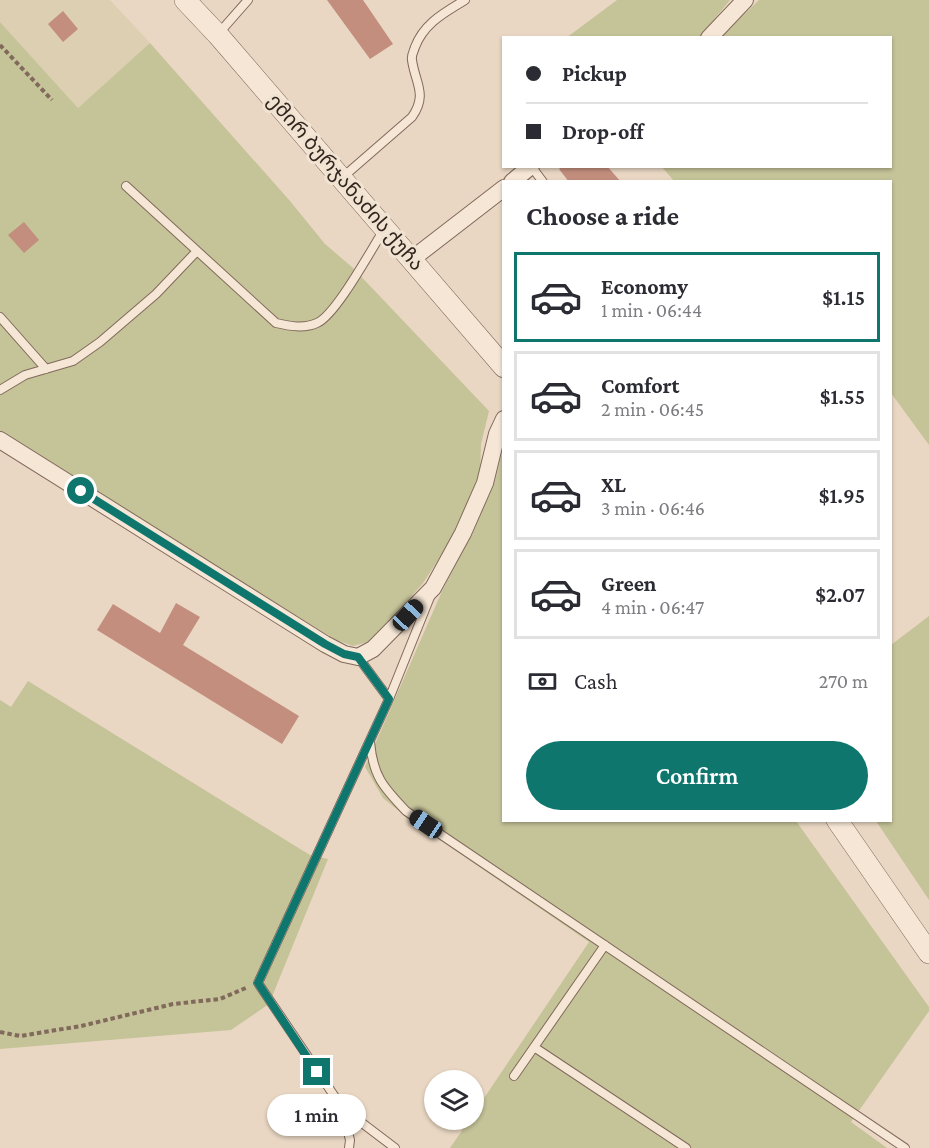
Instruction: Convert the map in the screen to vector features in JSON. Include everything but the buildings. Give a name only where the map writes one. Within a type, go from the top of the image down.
[{"type":"street","name":"ემირ ბურჯანაძის ქუჩა","points":[[185,0],[385,227],[502,365]]},
{"type":"street","points":[[711,36],[745,0]]},
{"type":"street","points":[[514,180],[529,168]]},
{"type":"street","points":[[412,259],[502,190]]},
{"type":"street","points":[[0,440],[325,644],[344,654],[358,657],[373,649],[433,588],[463,533],[485,483],[497,434],[502,423]]},
{"type":"street","points":[[838,822],[929,952]]},
{"type":"lane","points":[[218,35],[248,0]]},
{"type":"lane","points":[[342,178],[412,117],[419,106],[420,87],[411,58],[419,37],[433,20],[465,0]]},
{"type":"lane","points":[[126,186],[276,323],[298,327],[318,323],[335,307],[385,227]]},
{"type":"lane","points":[[0,390],[26,375],[73,361],[100,342],[156,294],[197,250]]},
{"type":"lane","points":[[0,318],[46,369]]},
{"type":"lane","points":[[396,1148],[341,1106],[258,983],[370,742],[433,588]]},
{"type":"lane","points":[[358,657],[389,699]]},
{"type":"lane","points":[[370,742],[372,762],[379,779],[406,811],[905,1148]]},
{"type":"lane","points":[[514,1076],[605,945]]},
{"type":"lane","points":[[534,1047],[686,1148]]},
{"type":"lane","points":[[341,1106],[350,1140],[349,1148]]},
{"type":"path","points":[[0,45],[52,100]]},
{"type":"path","points":[[0,1032],[20,1036],[81,1026],[173,1004],[220,999],[258,983]]},
{"type":"shaded area","points":[[0,0],[110,0],[150,43],[78,108],[0,22]]},
{"type":"shaded area","points":[[617,0],[730,0],[701,36],[569,36]]},
{"type":"shaded area","points":[[759,0],[929,0],[929,445],[892,394],[892,180],[673,180],[663,168],[892,168],[892,36],[722,36]]},
{"type":"shaded area","points":[[0,22],[78,108],[150,43],[290,201],[325,244],[352,267],[489,411],[481,444],[480,477],[450,542],[423,583],[378,635],[368,642],[353,646],[336,640],[0,431]]},
{"type":"shaded area","points":[[502,453],[502,822],[797,822],[929,1007],[929,1011],[851,1122],[887,1148],[450,1148],[462,1130],[484,1130],[484,1098],[589,942],[405,816],[383,798],[365,767],[443,589],[473,532],[494,484]]},
{"type":"shaded area","points":[[929,616],[929,900],[877,822],[892,822],[892,644]]},
{"type":"shaded area","points":[[28,681],[310,855],[328,859],[269,1004],[231,1030],[0,1049],[0,700],[11,707]]},
{"type":"route","points":[[81,491],[325,644],[344,654],[358,657],[389,699],[258,983],[317,1072]]}]
